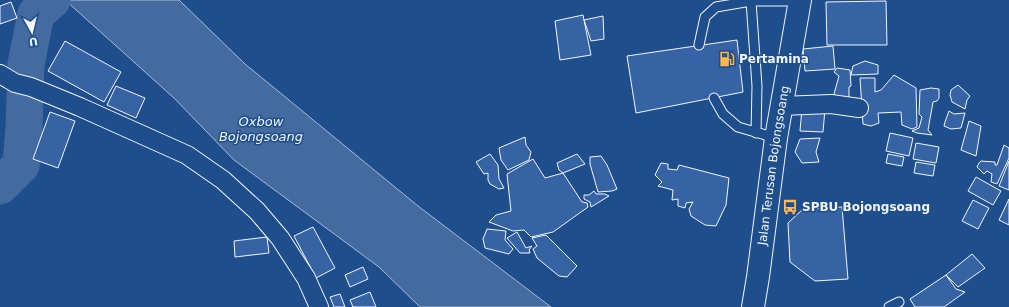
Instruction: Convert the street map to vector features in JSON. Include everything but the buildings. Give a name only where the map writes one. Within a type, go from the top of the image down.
[{"type":"main road","name":"Jalan Terusan Bojongsoang","points":[[753,307],[758,277],[766,136],[781,106],[800,0]]},
{"type":"street","points":[[15,81],[132,129],[187,155],[224,180],[257,211],[280,238],[306,278],[319,307]]},
{"type":"street","points":[[781,106],[831,104],[859,108]]},
{"type":"lane","points":[[699,45],[705,17],[716,8],[751,1],[800,0]]},
{"type":"lane","points":[[714,98],[723,114],[738,127],[766,136],[757,86],[751,1]]},
{"type":"lane","points":[[889,307],[899,302]]},
{"type":"water","name":"Oxbow Bojongsoang","points":[[65,0],[179,0],[245,64],[418,206],[551,307],[420,307],[379,267],[234,160],[174,98]]},
{"type":"waterway","points":[[0,186],[21,165],[26,64],[36,14],[52,0]]},
{"type":"place","name":"Pertamina","points":[[727,59]]},
{"type":"place","name":"SPBU Bojongsoang","points":[[790,207]]}]
